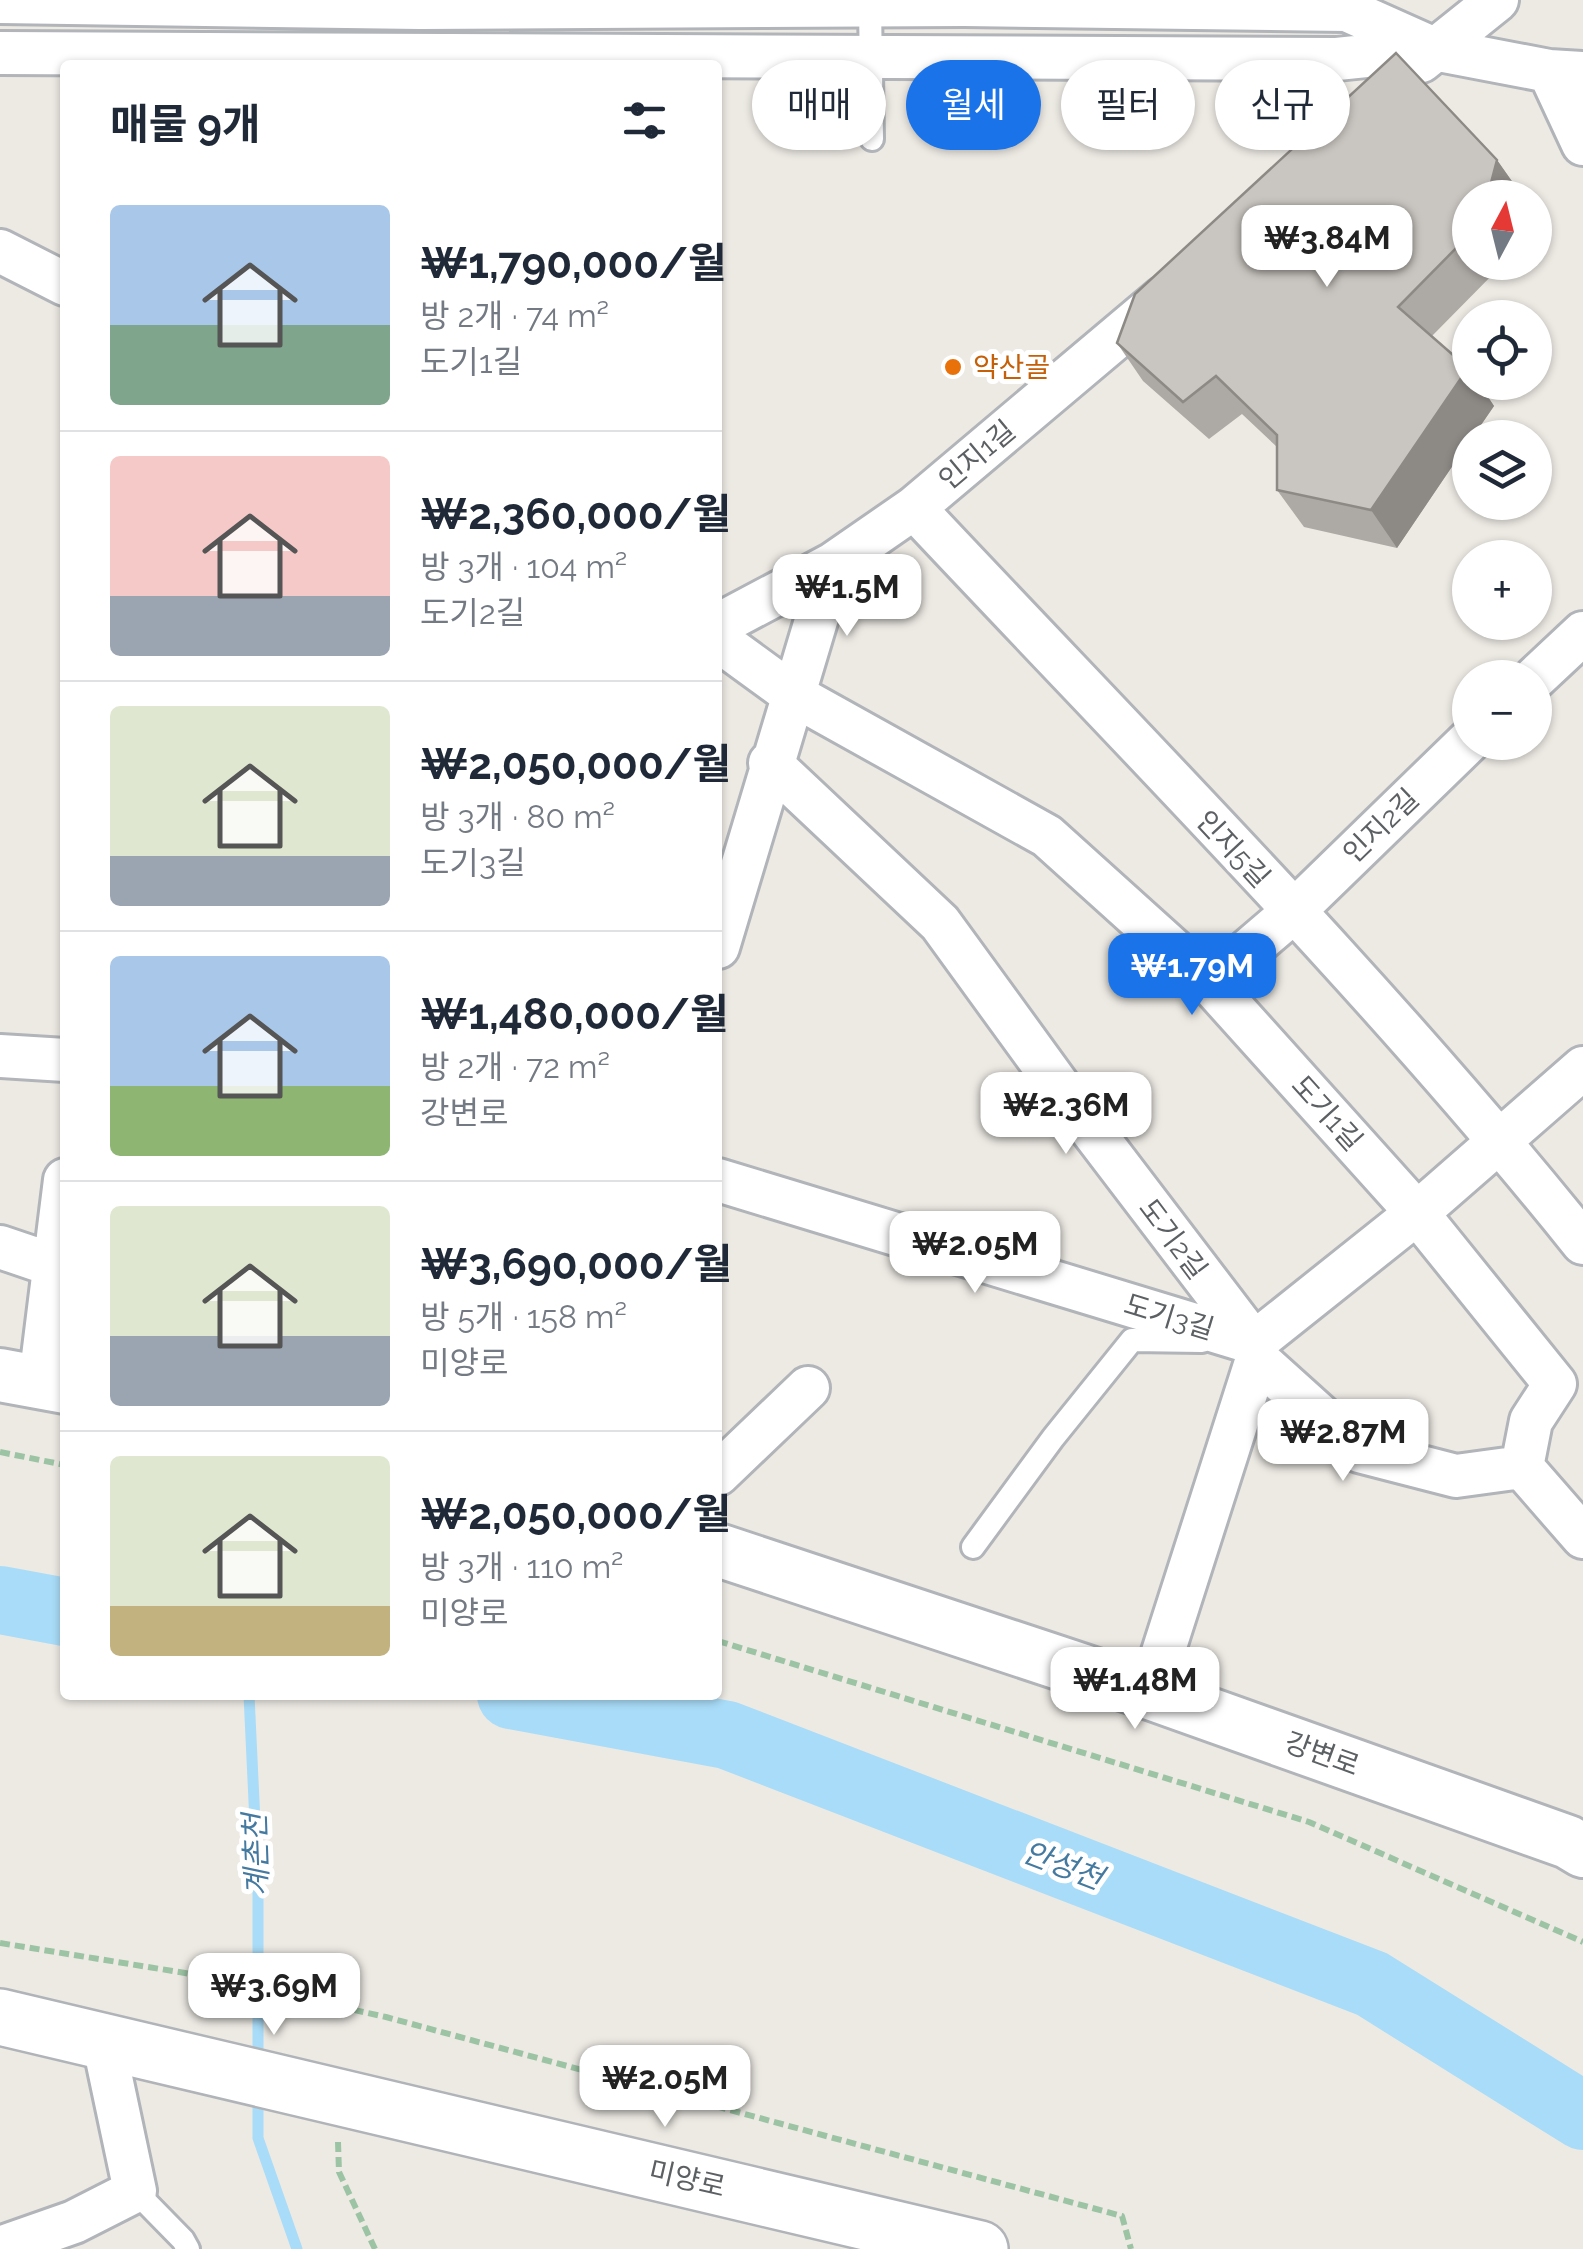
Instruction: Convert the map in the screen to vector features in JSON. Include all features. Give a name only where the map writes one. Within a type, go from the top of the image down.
[{"type":"main road","points":[[0,2017],[103,2040]]},
{"type":"main road","name":"미양로","points":[[103,2040],[980,2249]]},
{"type":"street","points":[[1392,89],[1434,49],[1496,0]]},
{"type":"street","points":[[0,2],[420,4],[871,56],[1337,59],[1434,49]]},
{"type":"street","points":[[0,53],[158,58],[581,24],[870,6],[1116,3],[1346,10],[1434,49],[1566,72],[1583,144]]},
{"type":"street","points":[[158,58],[159,5]]},
{"type":"street","points":[[0,250],[60,281]]},
{"type":"street","name":"인지1길","points":[[722,623],[832,564],[914,508],[1193,273]]},
{"type":"street","name":"인지5길","points":[[914,508],[1501,1140],[1583,1243]]},
{"type":"street","points":[[722,916],[728,870],[770,763],[832,564]]},
{"type":"street","points":[[1552,661],[1583,633]]},
{"type":"street","name":"도기1길","points":[[722,643],[792,694],[1047,836],[1210,983],[1569,1380],[1531,1421],[1522,1467]]},
{"type":"street","name":"인지2길","points":[[1210,983],[1292,912],[1452,757]]},
{"type":"street","name":"도기2길","points":[[770,763],[940,922],[1255,1351],[1359,1452],[1456,1476],[1522,1467]]},
{"type":"street","points":[[0,1056],[60,1060]]},
{"type":"street","points":[[1150,1693],[1255,1351],[1583,1068]]},
{"type":"street","name":"도기3길","points":[[722,1181],[1255,1351]]},
{"type":"street","points":[[0,1247],[60,1267],[35,1381]]},
{"type":"street","points":[[722,1470],[808,1388]]},
{"type":"street","points":[[1522,1467],[1583,1537]]},
{"type":"street","name":"강변로","points":[[722,1551],[1150,1693],[1568,1842],[1583,1851]]},
{"type":"street","points":[[0,2248],[74,2222],[135,2190],[103,2040]]},
{"type":"lane","points":[[870,6],[871,60]]},
{"type":"lane","name":"도기3길","points":[[973,1546],[1132,1340],[1255,1351]]},
{"type":"lane","points":[[135,2190],[188,2249]]},
{"type":"path","points":[[0,1452],[60,1464]]},
{"type":"path","points":[[722,1642],[1309,1822],[1583,1942]]},
{"type":"path","points":[[0,1943],[186,1973],[386,2017],[1122,2216],[1131,2249]]},
{"type":"path","points":[[343,2097],[339,2172],[375,2249]]},
{"type":"building","points":[[1396,53],[1497,160],[1492,180],[1452,180],[1452,252],[1398,307],[1452,354],[1452,391],[1371,510],[1277,490],[1277,435],[1216,376],[1183,402],[1117,343],[1135,294],[1291,150],[1350,150],[1350,95]]},
{"type":"waterway","name":"안성천","points":[[0,1600],[60,1611]]},
{"type":"waterway","name":"계촌천","points":[[249,1700],[258,1886],[258,2062]]},
{"type":"waterway","name":"안성천","points":[[538,1700],[727,1735],[1372,1984],[1583,2116]]},
{"type":"waterway","name":"계촌천","points":[[258,2095],[258,2138],[297,2249]]},
{"type":"place","name":"약산골","points":[[953,367]]}]
